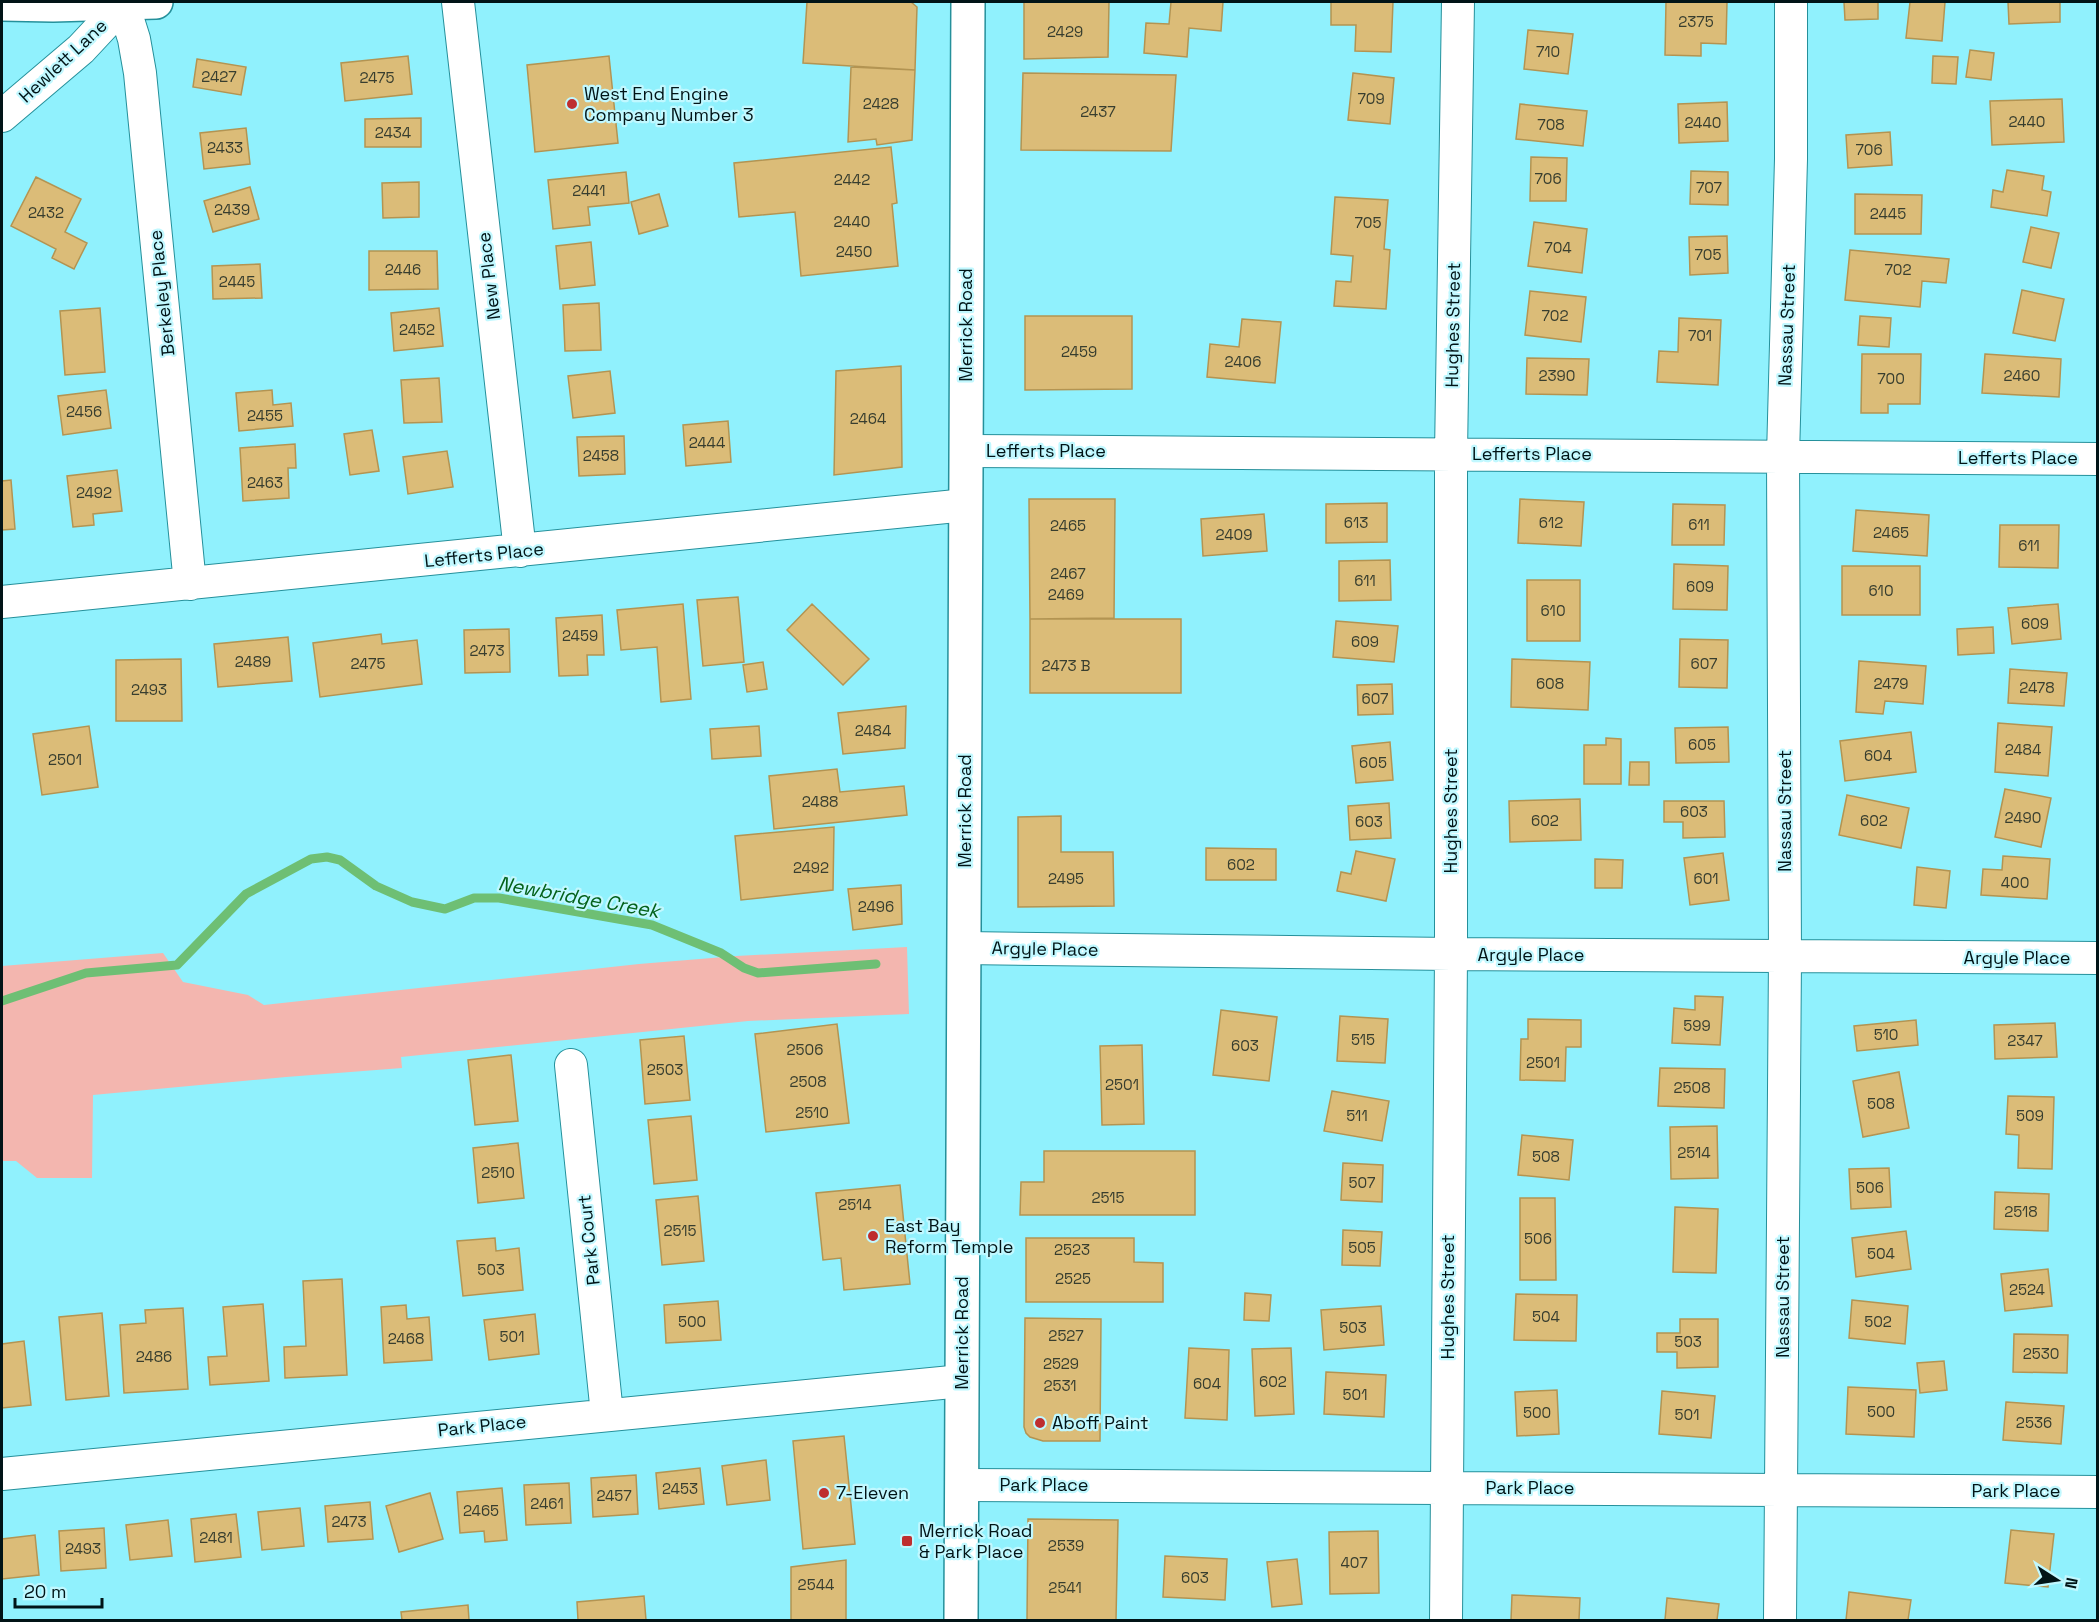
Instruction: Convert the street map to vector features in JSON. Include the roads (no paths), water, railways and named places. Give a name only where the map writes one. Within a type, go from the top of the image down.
[{"type":"main road","points":[[2,4],[156,2]]},
{"type":"main road","name":"Merrick Road","points":[[961,1620],[968,2]]},
{"type":"street","name":"New Place","points":[[458,2],[520,552]]},
{"type":"street","name":"Hughes Street","points":[[1446,1620],[1451,954],[1451,454],[1458,2]]},
{"type":"street","name":"Nassau Street","points":[[1780,1620],[1785,957],[1783,456],[1791,159],[1791,2]]},
{"type":"street","name":"Hewlett Lane","points":[[2,116],[81,49],[123,4]]},
{"type":"street","name":"Berkeley Place","points":[[123,4],[134,39],[140,73],[190,584]]},
{"type":"street","name":"Lefferts Place","points":[[966,451],[2097,459]]},
{"type":"street","name":"Lefferts Place","points":[[2,602],[520,552],[966,505]]},
{"type":"street","name":"Argyle Place","points":[[964,948],[2097,958]]},
{"type":"street","name":"Park Court","points":[[571,1065],[608,1414]]},
{"type":"street","name":"Park Place","points":[[2,1474],[962,1381]]},
{"type":"street","name":"Park Place","points":[[962,1485],[2097,1492]]},
{"type":"waterway","name":"Newbridge Creek","points":[[2,1001],[86,973],[177,965],[246,894],[311,859],[327,857],[340,860],[376,886],[412,902],[445,909],[474,898],[499,898],[652,925],[721,953],[744,968],[758,973],[876,964]]},
{"type":"place","name":"West End Engine Company Number 3","points":[[572,104]]},
{"type":"place","name":"East Bay Reform Temple","points":[[873,1236]]},
{"type":"place","name":"Aboff Paint","points":[[1040,1423]]},
{"type":"place","name":"7-Eleven","points":[[824,1493]]},
{"type":"place","name":"Merrick Road & Park Place","points":[[907,1541]]}]
